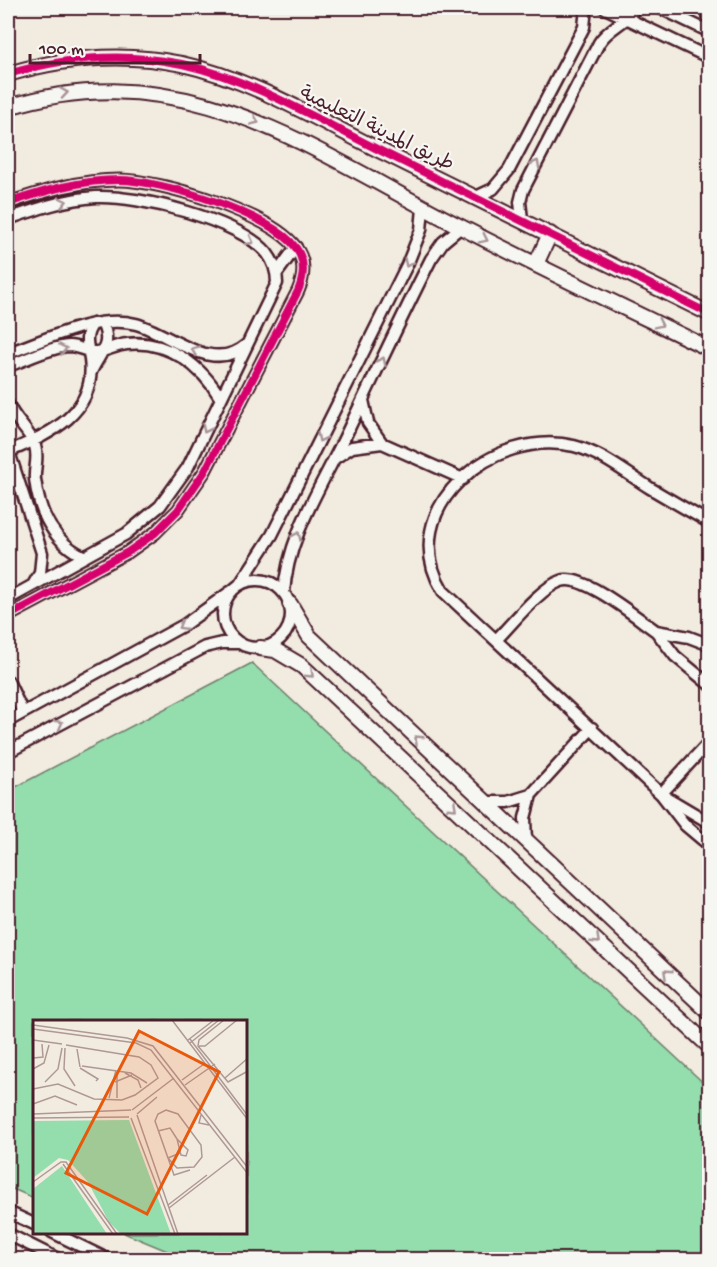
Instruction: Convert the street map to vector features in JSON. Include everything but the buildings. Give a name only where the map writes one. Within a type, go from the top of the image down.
[{"type":"street","points":[[476,197],[493,189],[509,170],[584,27],[586,8]]},
{"type":"street","points":[[605,8],[710,58]]},
{"type":"street","points":[[522,219],[520,202],[523,190],[599,43],[609,29],[627,18],[634,8]]},
{"type":"street","points":[[660,8],[710,32]]},
{"type":"street","name":"طريق المدينة التعليمية","points":[[8,74],[63,60],[93,57],[153,59],[192,67],[240,83],[522,219],[710,314]]},
{"type":"street","points":[[8,107],[48,96],[102,90],[128,90],[182,97],[258,122],[423,208],[710,349]]},
{"type":"street","points":[[8,203],[56,188],[97,181],[147,182],[193,193],[264,225],[296,247],[303,264],[302,283],[205,471],[188,497],[167,522],[142,543],[8,615]]},
{"type":"street","points":[[186,211],[193,193]]},
{"type":"street","points":[[8,219],[51,204],[97,197],[143,200],[186,211],[260,246],[268,254],[277,273],[277,283],[272,297],[174,489],[144,521],[126,534],[8,599]]},
{"type":"street","points":[[8,720],[184,625],[240,584],[272,535],[407,265],[422,230],[423,208]]},
{"type":"street","points":[[260,648],[272,644],[288,628],[291,616],[285,576],[293,543],[431,259],[443,242],[461,227]]},
{"type":"street","points":[[536,264],[549,234]]},
{"type":"street","points":[[277,273],[296,247]]},
{"type":"street","points":[[8,353],[98,324],[121,322],[144,327],[211,356],[234,353],[249,343]]},
{"type":"street","points":[[33,585],[40,573],[42,553],[8,450],[33,441],[60,427],[74,414],[89,375],[105,350],[108,340],[98,324]]},
{"type":"street","points":[[89,375],[87,335],[98,324]]},
{"type":"street","points":[[8,366],[67,346],[88,351],[105,350],[134,343],[169,350],[188,360],[204,374],[221,399]]},
{"type":"street","points":[[363,399],[368,423],[381,443]]},
{"type":"street","points":[[8,404],[12,416],[33,441],[36,454],[35,482],[51,529],[65,546],[85,557]]},
{"type":"street","points":[[710,523],[592,452],[560,443],[544,442],[511,448],[482,464],[463,479],[447,496],[432,522],[429,537],[430,566],[443,591],[592,728],[661,794],[686,825],[710,846]]},
{"type":"street","points":[[334,458],[352,447],[381,443],[463,479]]},
{"type":"street","points":[[174,489],[188,497]]},
{"type":"street","points":[[496,640],[546,590],[561,580],[570,579],[589,585],[656,631],[675,656],[710,685]]},
{"type":"street","points":[[240,584],[251,580],[263,580],[275,585],[287,599],[309,636],[710,1013]]},
{"type":"street","points":[[230,592],[224,604],[224,624],[228,633],[239,643]]},
{"type":"street","points":[[656,631],[689,637],[710,645]]},
{"type":"street","points":[[8,752],[205,647],[222,643],[239,643],[275,650],[302,666],[710,1047]]},
{"type":"street","points":[[8,681],[23,713]]},
{"type":"street","points":[[526,841],[525,818],[531,795],[592,728]]},
{"type":"street","points":[[661,794],[710,741]]},
{"type":"street","points":[[661,794],[710,823]]},
{"type":"street","points":[[485,802],[508,802],[531,795]]},
{"type":"street","points":[[8,1212],[33,1224]]},
{"type":"street","points":[[8,1234],[60,1260]]},
{"type":"street","points":[[54,1234],[109,1260]]},
{"type":"green space","points":[[252,663],[709,1088],[709,1259],[189,1260],[126,1234],[248,1234],[248,1020],[33,1020],[33,1198],[8,1187],[8,791]]},
{"type":"cycle path","points":[[8,74],[73,60],[116,57],[160,60],[209,71],[286,102],[710,314]]},
{"type":"cycle path","points":[[8,203],[49,190],[105,180],[161,186],[214,201],[264,223],[283,235],[296,248],[303,270],[298,291],[205,471],[178,510],[155,533],[128,552],[8,616]]}]
